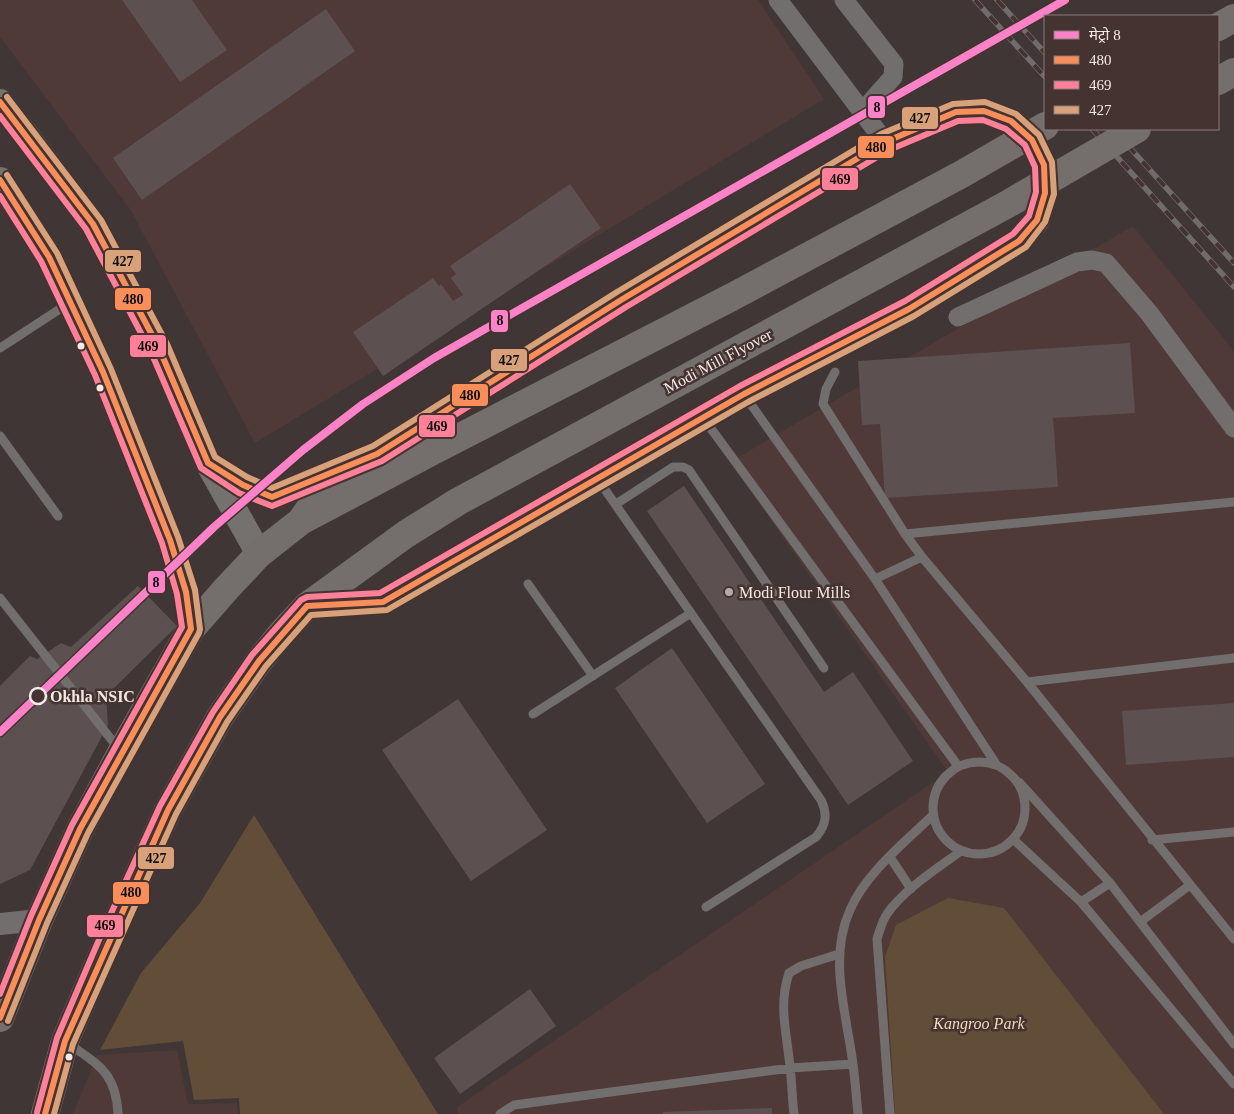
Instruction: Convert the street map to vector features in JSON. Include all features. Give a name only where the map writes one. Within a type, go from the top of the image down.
[{"type":"main road","points":[[1219,26],[1234,18]]},
{"type":"main road","points":[[1219,81],[1234,72]]},
{"type":"main road","points":[[0,102],[92,224],[159,348],[208,463],[259,554]]},
{"type":"main road","points":[[208,463],[243,484],[272,497],[377,454],[621,300],[885,142],[956,112],[984,111],[1011,121],[1032,140],[1044,165],[1046,193],[1037,220],[1019,241],[909,309],[744,394],[383,602],[308,606]]},
{"type":"main road","points":[[0,1018],[38,920],[80,829],[121,753],[191,629],[259,554],[301,521],[738,293],[962,174],[1044,127]]},
{"type":"main road","name":"Modi Mill Flyover","points":[[45,1114],[65,1041],[118,918],[168,810],[220,717],[259,661],[308,606],[406,534],[459,501],[1006,205],[1135,130]]},
{"type":"main road","points":[[0,180],[49,257],[103,372],[170,540],[186,592],[191,629]]},
{"type":"main road","points":[[301,521],[335,472]]},
{"type":"street","points":[[778,0],[885,142]]},
{"type":"street","points":[[844,0],[894,64],[892,77],[862,112]]},
{"type":"street","points":[[958,317],[1077,262],[1092,260],[1106,264],[1149,313],[1234,428]]},
{"type":"street","points":[[0,924],[38,920]]},
{"type":"lane","points":[[0,348],[70,302]]},
{"type":"lane","points":[[835,372],[826,389],[823,404],[905,534],[1234,939]]},
{"type":"lane","points":[[744,394],[876,580],[996,764]]},
{"type":"lane","points":[[703,417],[958,766]]},
{"type":"lane","points":[[0,436],[58,516]]},
{"type":"lane","points":[[616,504],[673,467],[683,467],[689,470],[824,668]]},
{"type":"lane","points":[[598,478],[822,800],[826,809],[823,828],[816,837],[706,907]]},
{"type":"lane","points":[[905,534],[1234,502]]},
{"type":"lane","points":[[876,580],[922,557]]},
{"type":"lane","points":[[528,584],[593,676]]},
{"type":"lane","points":[[0,598],[121,753]]},
{"type":"lane","points":[[534,714],[691,613]]},
{"type":"lane","points":[[1027,682],[1234,658]]},
{"type":"lane","points":[[1019,782],[1026,800],[1026,811],[1024,821],[1014,840],[1001,850],[986,854],[970,854],[961,851],[945,840],[937,828],[933,815],[933,800],[938,785],[958,766],[975,762],[996,764],[1019,782],[1110,882],[1234,1044]]},
{"type":"lane","points":[[858,1114],[842,990],[839,954],[842,932],[850,909],[863,888],[890,857],[933,815]]},
{"type":"lane","points":[[1152,840],[1234,832]]},
{"type":"lane","points":[[1014,840],[1081,902],[1234,1084]]},
{"type":"lane","points":[[890,1114],[877,939],[881,925],[888,913],[911,889],[961,851]]},
{"type":"lane","points":[[890,857],[911,889]]},
{"type":"lane","points":[[1081,902],[1110,882]]},
{"type":"lane","points":[[1140,922],[1190,885]]},
{"type":"lane","points":[[794,1114],[782,1002],[784,988],[789,973],[801,966],[839,954]]},
{"type":"lane","points":[[65,1041],[109,1076],[114,1086],[118,1114]]},
{"type":"lane","points":[[500,1114],[514,1105],[790,1068],[853,1064]]},
{"type":"shaded area","points":[[0,0],[758,0],[824,99],[255,443],[130,209],[0,37]]},
{"type":"shaded area","points":[[1133,226],[1234,351],[1234,1114],[458,1114],[457,1107],[948,772],[730,462]]},
{"type":"shaded area","points":[[177,1050],[188,1104],[237,1103],[238,1114],[73,1114],[97,1055]]},
{"type":"green space","points":[[254,815],[438,1114],[240,1114],[239,1098],[194,1100],[183,1041],[100,1050],[141,973],[200,903]]},
{"type":"green space","name":"Kangroo Park","points":[[948,898],[1004,908],[1164,1114],[895,1114],[885,957],[896,925]]},
{"type":"building","points":[[122,0],[192,0],[227,50],[180,82]]},
{"type":"building","points":[[326,9],[355,51],[142,200],[113,158]]},
{"type":"building","points":[[570,184],[601,228],[383,376],[353,332],[433,278],[439,286],[441,284],[453,301],[463,295],[451,278],[456,274],[450,266]]},
{"type":"building","points":[[1130,343],[1135,413],[1053,418],[1058,487],[885,498],[880,424],[862,425],[858,361]]},
{"type":"building","name":"Modi Flour Mills","points":[[684,486],[824,692],[853,672],[913,761],[848,805],[647,511]]},
{"type":"building","name":"Okhla NSIC","points":[[138,586],[177,626],[106,696],[108,725],[30,870],[0,884],[0,686],[30,656],[37,659],[61,643],[71,647]]},
{"type":"building","points":[[672,648],[765,784],[707,823],[615,688]]},
{"type":"building","points":[[458,699],[547,830],[471,881],[382,750]]},
{"type":"building","points":[[1234,703],[1234,757],[1126,765],[1122,711]]},
{"type":"building","points":[[530,989],[556,1026],[460,1094],[434,1058]]},
{"type":"building","points":[[772,1108],[772,1114],[663,1114],[663,1112]]},
{"type":"railway","points":[[975,0],[1044,76]]},
{"type":"railway","points":[[997,0],[1044,52]]},
{"type":"railway","points":[[1093,130],[1234,287]]},
{"type":"railway","points":[[1114,130],[1234,263]]},
{"type":"metro line","name":"8","points":[[0,732],[214,527],[303,450],[363,404],[434,358],[1065,0]]},
{"type":"transit line","name":"427","points":[[7,97],[101,220],[167,344],[215,457],[247,477],[272,488],[373,446],[617,292],[881,134],[953,104],[985,102],[1016,114],[1039,135],[1052,162],[1054,194],[1045,222],[1026,247],[914,316],[748,402],[387,610],[311,615],[266,666],[227,722],[176,814],[73,1044],[54,1114]]},
{"type":"transit line","name":"480","points":[[0,102],[93,224],[159,348],[208,463],[243,485],[272,497],[377,454],[621,300],[885,142],[956,112],[984,111],[1011,121],[1032,140],[1044,165],[1045,193],[1037,220],[1019,241],[909,309],[744,394],[383,602],[307,606],[259,661],[220,717],[168,810],[65,1041],[45,1114]]},
{"type":"transit line","name":"469","points":[[0,116],[86,229],[151,352],[201,468],[239,493],[272,506],[382,461],[626,307],[889,150],[958,121],[983,120],[1006,129],[1025,145],[1035,167],[1036,192],[1029,216],[1013,234],[905,301],[740,386],[380,593],[307,597],[301,600],[252,655],[213,712],[160,806],[57,1038],[37,1112]]},
{"type":"transit line","name":"427","points":[[7,175],[57,253],[111,369],[178,537],[195,590],[200,629],[88,833],[47,923],[8,1021]]},
{"type":"transit line","name":"480","points":[[0,180],[49,257],[103,372],[170,540],[186,592],[191,629],[80,829],[39,920],[0,1018]]},
{"type":"transit line","name":"469","points":[[0,196],[41,261],[95,375],[162,543],[177,594],[182,627],[72,825],[31,916],[0,994]]},
{"type":"place","name":"Modi Flour Mills","points":[[729,592]]},
{"type":"place","name":"Okhla NSIC","points":[[38,696]]}]
